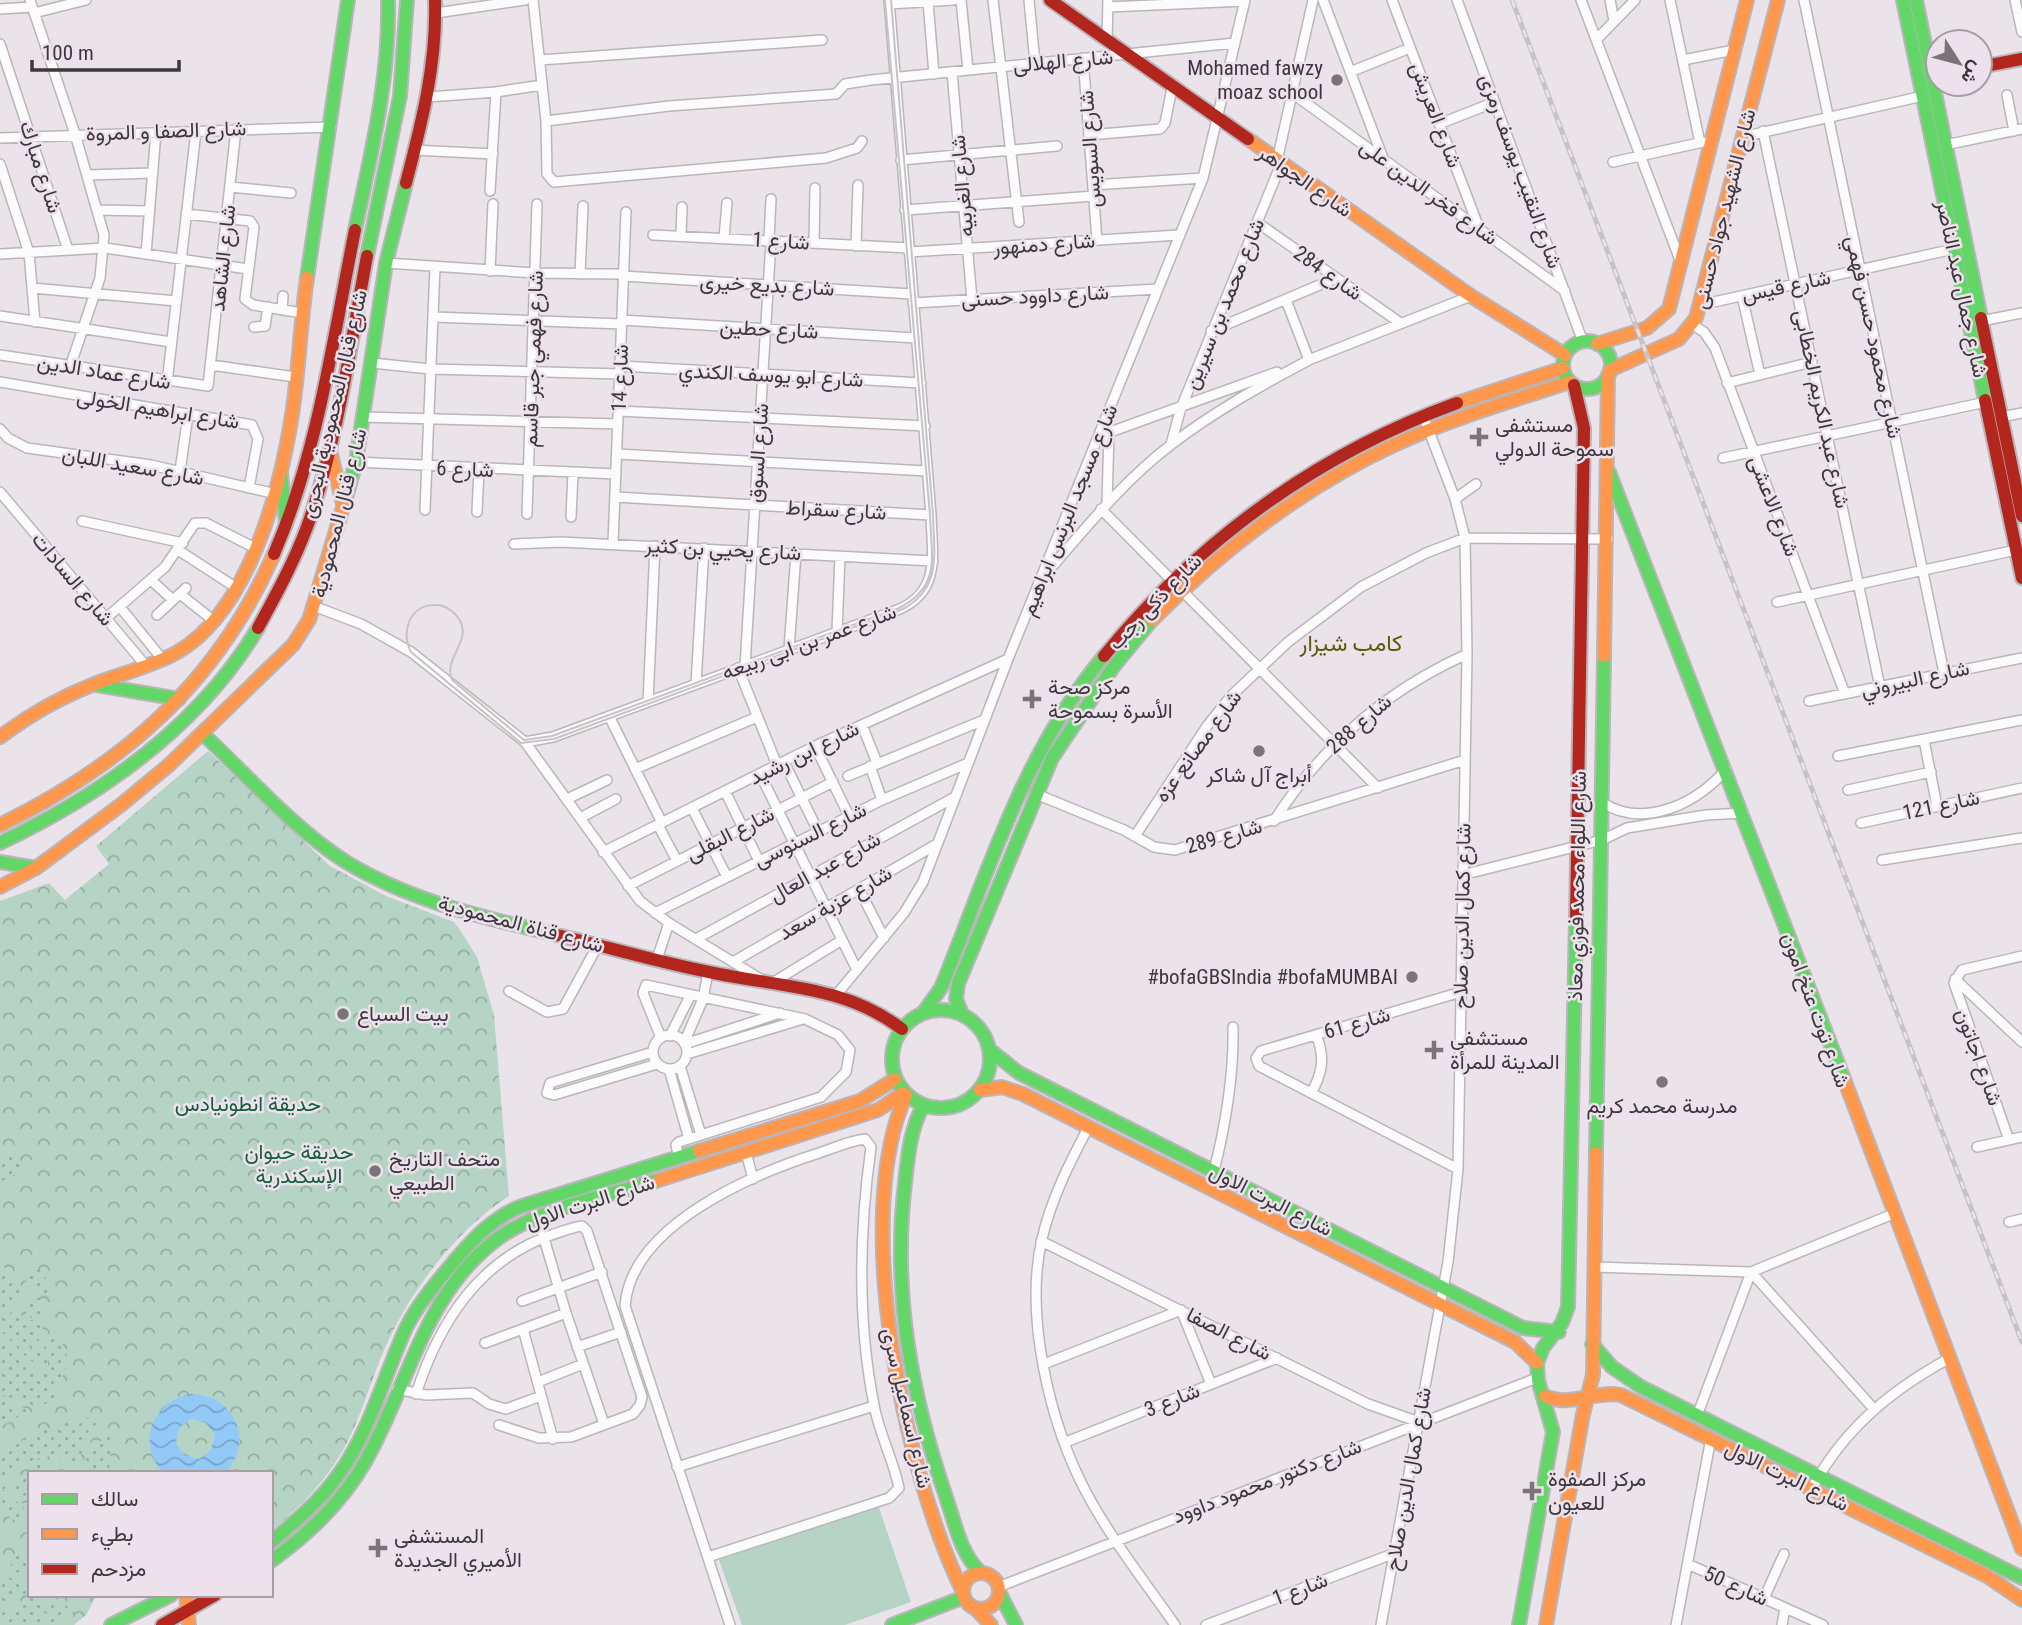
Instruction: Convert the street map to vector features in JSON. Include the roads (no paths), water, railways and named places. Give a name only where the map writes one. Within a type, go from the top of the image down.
[{"type":"main road","points":[[0,737],[47,706],[94,684],[163,660],[191,644],[214,621],[253,547],[272,494],[291,423],[302,313],[348,0]]},
{"type":"main road","name":"شارع قنال المحمودية البحرى","points":[[0,825],[50,801],[94,774],[151,728],[179,699],[217,654],[244,614],[287,527],[308,459],[381,103],[389,42],[388,0]]},
{"type":"main road","name":"شارع قنال المحمودية البحرى","points":[[0,843],[62,814],[126,772],[184,722],[218,684],[256,632],[287,576],[307,528],[329,447],[405,65],[407,0]]},
{"type":"main road","name":"شارع الشهيد جواد حسنى","points":[[1597,344],[1620,338],[1661,318],[1671,304],[1706,141],[1734,50],[1746,0]]},
{"type":"main road","name":"شارع الشهيد جواد حسنى","points":[[1609,373],[1679,339],[1693,325],[1778,0]]},
{"type":"main road","name":"شارع جمال عبد الناصر","points":[[1903,0],[2022,578]]},
{"type":"main road","name":"شارع جمال عبد الناصر","points":[[1916,0],[1924,32]]},
{"type":"main road","name":"شارع الجواهر","points":[[1054,1],[1216,120],[1564,362]]},
{"type":"main road","name":"شارع قنال المحمودية","points":[[0,887],[36,868],[122,804],[203,734],[293,645],[316,607],[356,462],[386,263],[428,97],[436,6]]},
{"type":"main road","points":[[1994,64],[2022,59]]},
{"type":"main road","name":"شارع جمال عبد الناصر","points":[[1938,98],[1945,145],[2022,516]]},
{"type":"main road","points":[[1583,342],[1597,344],[1608,355],[1609,373],[1593,388],[1572,383],[1564,362],[1573,346],[1583,342]]},
{"type":"main road","name":"شارع ذكى رجب","points":[[923,1013],[941,988],[1021,787],[1038,753],[1099,661],[1173,579],[1237,525],[1314,471],[1366,442],[1564,362]]},
{"type":"main road","name":"شارع اللواء محمد فوزي معاذ","points":[[1546,1625],[1586,1397],[1593,1375],[1609,373]]},
{"type":"main road","name":"شارع ذكى رجب","points":[[962,1014],[956,999],[958,984],[1035,793],[1051,760],[1090,696],[1132,643],[1183,589],[1245,535],[1321,483],[1373,455],[1429,431],[1572,383]]},
{"type":"main road","name":"شارع اللواء محمد فوزي معاذ","points":[[1537,1363],[1541,1350],[1559,1332],[1568,1307],[1584,538],[1584,428],[1572,383]]},
{"type":"main road","points":[[329,447],[343,508]]},
{"type":"main road","points":[[280,467],[287,527]]},
{"type":"main road","points":[[1314,471],[1321,483]]},
{"type":"main road","name":"شارع توت عنخ امون","points":[[1609,472],[1743,813],[2022,1549]]},
{"type":"main road","points":[[94,684],[179,699]]},
{"type":"main road","name":"شارع قناة المحمودية","points":[[203,734],[317,841],[354,867],[475,915],[708,972],[769,983]]},
{"type":"main road","points":[[0,862],[36,868]]},
{"type":"main road","points":[[769,983],[837,994],[872,1006],[902,1029]]},
{"type":"main road","points":[[943,1009],[962,1014],[980,1029],[990,1050],[989,1071],[980,1090],[971,1099],[948,1109],[923,1106],[905,1094],[895,1079],[892,1053],[902,1029],[923,1013],[943,1009]]},
{"type":"main road","name":"شارع البرت الاول","points":[[990,1050],[1019,1073],[1523,1328],[1559,1332]]},
{"type":"main road","name":"شارع البرت الاول","points":[[273,1540],[308,1512],[340,1473],[358,1441],[415,1312],[438,1279],[476,1236],[505,1213],[860,1101],[895,1079]]},
{"type":"main road","name":"شارع البرت الاول","points":[[980,1090],[1013,1090],[1089,1126],[1515,1342],[1537,1363]]},
{"type":"main road","name":"شارع البرت الاول","points":[[273,1558],[319,1523],[352,1482],[366,1459],[427,1321],[461,1274],[497,1238],[538,1218],[877,1110],[905,1094]]},
{"type":"main road","name":"شارع اسماعيل سرى","points":[[905,1094],[891,1135],[883,1229],[884,1299],[893,1368],[921,1478],[964,1595]]},
{"type":"main road","name":"شارع اسماعيل سرى","points":[[923,1106],[911,1138],[900,1231],[901,1321],[908,1364],[937,1473],[967,1556],[981,1573]]},
{"type":"main road","points":[[1166,1166],[1174,1151]]},
{"type":"main road","points":[[1421,1295],[1421,1286],[1428,1280]]},
{"type":"main road","points":[[1446,1307],[1458,1304],[1458,1295]]},
{"type":"main road","name":"شارع البرت الاول","points":[[1592,1344],[1605,1360],[1629,1380],[2022,1578]]},
{"type":"main road","points":[[1519,1625],[1552,1444],[1553,1422],[1537,1378],[1537,1363]]},
{"type":"main road","points":[[893,1368],[908,1364]]},
{"type":"main road","name":"شارع البرت الاول","points":[[1545,1396],[1561,1403],[1607,1392],[1621,1395],[1987,1577],[2022,1600]]},
{"type":"main road","points":[[1552,1444],[1562,1437],[1569,1438],[1578,1448]]},
{"type":"main road","points":[[1758,1461],[1763,1448]]},
{"type":"main road","points":[[921,1478],[937,1473]]},
{"type":"main road","points":[[939,1529],[954,1522]]},
{"type":"main road","points":[[892,1625],[924,1619],[964,1595],[969,1578],[981,1573],[993,1578],[1016,1625]]},
{"type":"main road","points":[[975,1608],[991,1606],[998,1590]]},
{"type":"main road","points":[[964,1595],[991,1625]]},
{"type":"main road","points":[[113,1625],[167,1597]]},
{"type":"main road","points":[[186,1597],[189,1625]]},
{"type":"main road","points":[[162,1625],[212,1597]]},
{"type":"street","points":[[0,9],[86,0]]},
{"type":"street","points":[[436,6],[525,0]]},
{"type":"street","points":[[533,0],[546,121],[547,174],[554,182],[825,158],[857,148],[862,141]]},
{"type":"street","points":[[889,2],[954,0]]},
{"type":"street","points":[[961,0],[968,70]]},
{"type":"street","points":[[993,0],[1019,222]]},
{"type":"street","points":[[1029,0],[1035,63]]},
{"type":"street","points":[[1107,41],[1108,3],[1245,0]]},
{"type":"street","name":"شارع مسجد البرنس ابراهيم","points":[[837,994],[914,897],[937,844],[1008,659],[1203,178],[1245,0]]},
{"type":"street","name":"شارع محمد بن سيرين","points":[[1171,444],[1181,408],[1258,223],[1279,162],[1312,0]]},
{"type":"street","points":[[1323,0],[1383,159]]},
{"type":"street","name":"شارع العريش","points":[[1392,0],[1480,229]]},
{"type":"street","name":"شارع النقيب يوسف رمزى","points":[[1457,0],[1583,342]]},
{"type":"street","points":[[1581,0],[1681,262]]},
{"type":"street","points":[[1610,0],[1614,21]]},
{"type":"street","points":[[1596,40],[1635,0]]},
{"type":"street","points":[[1613,162],[1706,141],[1683,60],[1670,0]]},
{"type":"street","points":[[1739,0],[1743,14]]},
{"type":"street","name":"شارع محمود حسن فهمي","points":[[1804,0],[1944,674]]},
{"type":"street","points":[[2015,0],[2022,32]]},
{"type":"street","name":"شارع عمر بن ابى ربيعه","points":[[525,742],[554,737],[913,603],[928,586],[933,561],[931,515],[892,78],[889,2]]},
{"type":"street","points":[[928,2],[933,74]]},
{"type":"street","points":[[32,7],[75,134],[105,248],[95,292],[70,367]]},
{"type":"street","points":[[540,60],[822,40]]},
{"type":"street","name":"شارع الهلالى","points":[[546,121],[669,106],[836,94],[845,84],[1235,43]]},
{"type":"street","name":"شارع مبارك","points":[[0,44],[68,250]]},
{"type":"street","points":[[1350,72],[1410,48]]},
{"type":"street","points":[[1683,60],[1734,50]]},
{"type":"street","name":"شارع السويس","points":[[1083,58],[1097,240]]},
{"type":"street","name":"شارع الغربيه","points":[[952,72],[972,300]]},
{"type":"street","points":[[428,97],[496,92],[542,85]]},
{"type":"street","points":[[1089,135],[1160,129],[1165,123],[1172,88]]},
{"type":"street","points":[[489,191],[496,92]]},
{"type":"street","name":"شارع فخر الدين على","points":[[1292,93],[1565,291]]},
{"type":"street","points":[[1945,145],[2018,130],[2007,95]]},
{"type":"street","points":[[1742,137],[1923,96]]},
{"type":"street","points":[[1439,124],[1496,102]]},
{"type":"street","name":"شارع الصفا و المروة","points":[[0,138],[331,127]]},
{"type":"street","name":"شارع الشاهد","points":[[208,386],[236,129]]},
{"type":"street","points":[[167,383],[196,131]]},
{"type":"street","name":"شارع عبد الكريم الخطابى","points":[[1763,131],[1880,687]]},
{"type":"street","points":[[146,254],[156,132]]},
{"type":"street","points":[[901,160],[1057,146]]},
{"type":"street","points":[[414,150],[493,154]]},
{"type":"street","points":[[0,164],[29,253],[35,321]]},
{"type":"street","points":[[87,175],[153,173]]},
{"type":"street","points":[[1093,185],[1203,178]]},
{"type":"street","points":[[856,246],[858,185]]},
{"type":"street","points":[[230,187],[291,193]]},
{"type":"street","points":[[814,243],[815,188]]},
{"type":"street","points":[[905,209],[1094,196]]},
{"type":"street","name":"شارع السوق","points":[[741,667],[755,505],[771,199]]},
{"type":"street","points":[[724,238],[727,203]]},
{"type":"street","points":[[490,271],[492,204]]},
{"type":"street","name":"شارع فهمي جبر قاسم","points":[[527,514],[537,204]]},
{"type":"street","points":[[580,274],[583,206]]},
{"type":"street","points":[[681,236],[682,207]]},
{"type":"street","points":[[97,211],[149,211]]},
{"type":"street","name":"شارع 14","points":[[613,544],[626,212]]},
{"type":"street","points":[[186,214],[247,219],[254,228],[245,299],[250,304],[302,313]]},
{"type":"street","name":"شارع 284","points":[[1258,223],[1399,322]]},
{"type":"street","name":"شارع 1","points":[[653,235],[909,250]]},
{"type":"street","name":"شارع دمنهور","points":[[909,250],[1179,235]]},
{"type":"street","points":[[0,254],[105,248],[248,269]]},
{"type":"street","name":"شارع قيس","points":[[1700,305],[1954,249]]},
{"type":"street","name":"شارع بديع خيرى","points":[[386,263],[490,271],[623,275],[768,284],[912,299]]},
{"type":"street","points":[[425,510],[435,267]]},
{"type":"street","points":[[1211,331],[1336,278]]},
{"type":"street","points":[[32,288],[176,301]]},
{"type":"street","name":"شارع داوود حسنى","points":[[912,299],[972,300],[1158,289]]},
{"type":"street","points":[[282,310],[284,296]]},
{"type":"street","points":[[1099,436],[1309,360],[1399,322],[1471,296]]},
{"type":"street","points":[[1742,296],[1760,375]]},
{"type":"street","points":[[1286,300],[1309,360]]},
{"type":"street","points":[[254,327],[265,326],[268,307]]},
{"type":"street","points":[[1981,321],[2022,313]]},
{"type":"street","points":[[0,316],[171,342]]},
{"type":"street","name":"شارع حطين","points":[[433,317],[622,322],[915,338]]},
{"type":"street","name":"شارع الاعشى","points":[[1693,325],[1712,343],[1845,694]]},
{"type":"street","name":"شارع عماد الدين","points":[[0,355],[167,383],[208,386]]},
{"type":"street","points":[[1040,581],[1104,506],[1171,444],[1249,392],[1309,360]]},
{"type":"street","points":[[1727,383],[1812,362]]},
{"type":"street","name":"شارع ابو يوسف الكندي","points":[[372,363],[430,369],[533,373],[621,370],[920,383]]},
{"type":"street","points":[[212,365],[295,377]]},
{"type":"street","name":"شارع ابراهيم الخولى","points":[[0,382],[246,423],[256,429],[258,439],[249,488]]},
{"type":"street","points":[[1723,458],[1986,402]]},
{"type":"street","points":[[619,411],[925,426]]},
{"type":"street","points":[[2001,417],[2022,413]]},
{"type":"street","points":[[180,471],[188,415]]},
{"type":"street","points":[[363,417],[618,424]]},
{"type":"street","name":"شارع كمال الدين صلاح","points":[[1381,1625],[1418,1422],[1446,1307],[1444,1288],[1458,1169],[1467,654],[1465,538],[1455,499],[1424,418]]},
{"type":"street","name":"شارع سعيد اللبان","points":[[0,429],[27,448],[180,471],[272,494]]},
{"type":"street","points":[[1109,432],[1104,506],[1257,668],[1378,788]]},
{"type":"street","points":[[617,454],[927,471]]},
{"type":"street","name":"شارع 6","points":[[356,462],[616,474]]},
{"type":"street","points":[[477,512],[480,469]]},
{"type":"street","points":[[571,517],[573,473]]},
{"type":"street","points":[[1455,499],[1476,484]]},
{"type":"street","name":"شارع السادات","points":[[0,492],[146,666]]},
{"type":"street","name":"شارع سقراط","points":[[615,497],[931,515]]},
{"type":"street","points":[[82,521],[181,547],[234,587]]},
{"type":"street","points":[[105,619],[152,581],[181,547],[192,526],[198,522],[206,523],[253,547]]},
{"type":"street","name":"شارع مصانع عزه","points":[[1135,836],[1207,726],[1257,668],[1361,587],[1426,553],[1465,538],[1608,539]]},
{"type":"street","name":"شارع يحيي بن كثير","points":[[514,544],[613,544],[933,561]]},
{"type":"street","points":[[648,702],[655,546]]},
{"type":"street","points":[[696,684],[704,548]]},
{"type":"street","points":[[1777,602],[2016,550]]},
{"type":"street","points":[[789,649],[796,553]]},
{"type":"street","points":[[837,632],[840,556]]},
{"type":"street","points":[[152,581],[179,594],[214,621]]},
{"type":"street","points":[[157,614],[179,594]]},
{"type":"street","points":[[120,607],[163,660]]},
{"type":"street","points":[[316,607],[361,624],[411,652],[525,742],[628,886],[669,923],[769,983],[842,940]]},
{"type":"street","name":"شارع 288","points":[[1274,821],[1299,783],[1334,744],[1379,703],[1407,684],[1467,654]]},
{"type":"street","name":"شارع البيروني","points":[[1809,701],[2022,658]]},
{"type":"street","name":"شارع ابن رشيد","points":[[603,852],[815,746],[1008,659]]},
{"type":"street","points":[[741,667],[757,718],[818,831]]},
{"type":"street","points":[[609,716],[677,861]]},
{"type":"street","points":[[635,769],[757,718]]},
{"type":"street","points":[[848,776],[984,720]]},
{"type":"street","points":[[1838,756],[2022,720]]},
{"type":"street","points":[[862,724],[882,800]]},
{"type":"street","points":[[1924,740],[1937,806]]},
{"type":"street","points":[[815,746],[849,816]]},
{"type":"street","name":"شارع 289","points":[[1035,793],[1135,836],[1154,847],[1175,850],[1465,760]]},
{"type":"street","name":"شارع السنوسى","points":[[655,913],[882,800],[968,763]]},
{"type":"street","points":[[1603,803],[1621,812],[1641,814],[1690,801],[1710,787],[1726,769]]},
{"type":"street","points":[[1848,790],[1931,772]]},
{"type":"street","points":[[760,774],[857,970]]},
{"type":"street","points":[[567,799],[607,780]]},
{"type":"street","name":"شارع البقلى","points":[[628,886],[833,782]]},
{"type":"street","name":"شارع 121","points":[[1860,822],[2022,788]]},
{"type":"street","points":[[725,791],[759,861]]},
{"type":"street","name":"شارع عبد العال","points":[[696,939],[955,797]]},
{"type":"street","points":[[580,818],[615,799]]},
{"type":"street","points":[[692,808],[727,877]]},
{"type":"street","points":[[1462,874],[1602,840],[1627,828],[1706,815],[1743,813]]},
{"type":"street","points":[[1882,860],[2022,838]]},
{"type":"street","name":"شارع عزبة سعد","points":[[733,962],[937,844]]},
{"type":"street","points":[[859,889],[884,938]]},
{"type":"street","points":[[657,959],[669,923]]},
{"type":"street","points":[[509,991],[547,1012],[563,1009],[598,944]]},
{"type":"street","points":[[2022,956],[1968,968],[1956,976],[2022,1042]]},
{"type":"street","points":[[701,1135],[680,1066],[704,999],[708,972]]},
{"type":"street","name":"شارع اجاتون","points":[[1956,976],[1955,989],[2010,1140]]},
{"type":"street","points":[[679,1158],[676,1145],[689,1139],[811,1102],[840,1082],[851,1061],[850,1050],[838,1035],[805,1019],[690,996],[650,984],[643,988],[666,1037],[685,1047],[750,1035],[805,1019]]},
{"type":"street","name":"شارع 61","points":[[1311,1093],[1259,1066],[1256,1058],[1261,1051],[1461,992]]},
{"type":"street","points":[[680,1066],[668,1069],[657,1064],[554,1095],[546,1089],[550,1083],[653,1052],[666,1037],[690,996]]},
{"type":"street","points":[[685,1047],[781,1013]]},
{"type":"street","points":[[747,1024],[750,1035]]},
{"type":"street","points":[[1214,1171],[1227,1115],[1234,1060],[1233,1027]]},
{"type":"street","points":[[1316,1035],[1321,1046],[1322,1071],[1311,1093],[1458,1169]]},
{"type":"street","points":[[653,1052],[657,1064]]},
{"type":"street","points":[[602,1068],[605,1080]]},
{"type":"street","points":[[668,1069],[689,1139]]},
{"type":"street","points":[[1089,1126],[1062,1181],[1041,1241],[1037,1302],[1044,1364],[1066,1442],[1087,1494],[1175,1625]]},
{"type":"street","points":[[1977,1147],[2022,1137]]},
{"type":"street","points":[[708,1558],[895,1494],[897,1480],[874,1406],[860,1255],[869,1142],[860,1140],[785,1164],[719,1194],[688,1214],[660,1240],[644,1259],[626,1294],[625,1306],[730,1625]]},
{"type":"street","points":[[746,1152],[753,1179]]},
{"type":"street","points":[[1594,1267],[1751,1272],[1893,1214]]},
{"type":"street","points":[[538,1218],[566,1313],[604,1424]]},
{"type":"street","points":[[2009,1222],[2022,1219]]},
{"type":"street","points":[[416,1394],[442,1332],[473,1289],[509,1254],[543,1238],[579,1226],[584,1227],[642,1401],[636,1412],[571,1437],[553,1439],[528,1436],[499,1425]]},
{"type":"street","name":"شارع الصفا","points":[[1041,1241],[1382,1410],[1418,1422]]},
{"type":"street","points":[[522,1301],[601,1272]]},
{"type":"street","points":[[1751,1272],[1873,1408]]},
{"type":"street","points":[[1697,1416],[1751,1272]]},
{"type":"street","points":[[1044,1364],[1181,1310],[1211,1384]]},
{"type":"street","points":[[485,1343],[566,1313]]},
{"type":"street","points":[[523,1329],[553,1439]]},
{"type":"street","points":[[578,1347],[621,1332]]},
{"type":"street","name":"شارع 3","points":[[1066,1442],[1278,1358]]},
{"type":"street","points":[[1812,1488],[1846,1436],[1873,1408],[1899,1387],[1948,1359]]},
{"type":"street","points":[[538,1382],[583,1364]]},
{"type":"street","name":"شارع دكتور محمود داوود","points":[[998,1590],[1117,1540],[1537,1378]]},
{"type":"street","points":[[397,1389],[416,1394],[465,1392],[480,1396],[495,1407],[506,1409],[541,1396]]},
{"type":"street","points":[[677,1467],[874,1406]]},
{"type":"street","points":[[1676,1625],[1711,1438]]},
{"type":"street","name":"شارع 1","points":[[1206,1625],[1395,1553]]},
{"type":"street","points":[[1764,1598],[1784,1554]]},
{"type":"street","name":"شارع 50","points":[[1688,1564],[1823,1625]]},
{"type":"street","points":[[1782,1625],[1785,1608]]},
{"type":"water","points":[[191,1394],[206,1396],[229,1411],[236,1422],[239,1448],[226,1471],[162,1471],[155,1462],[150,1437],[152,1425],[167,1405]],"holes":[[[191,1419],[206,1423],[215,1435],[211,1450],[199,1459],[184,1455],[176,1443],[179,1428]]]},
{"type":"tram line","points":[[885,0],[930,515],[932,557],[928,580],[913,599],[899,608],[552,736],[524,740],[452,680],[451,663],[463,631],[455,614],[439,605],[420,609],[414,614],[407,628],[411,652],[521,743],[554,739],[903,609],[916,600],[930,580],[934,556],[933,515],[891,0]]},
{"type":"railway","points":[[1512,0],[2022,1342]]},
{"type":"place","name":"Mohamed fawzy moaz school","points":[[1337,80]]},
{"type":"place","name":"مستشفى سموحة الدولي","points":[[1479,437]]},
{"type":"place","name":"مركز صحة الأسرة بسموحة","points":[[1032,699]]},
{"type":"place","name":"أبراج آل شاكر","points":[[1259,751]]},
{"type":"place","name":"#bofaGBSIndia #bofaMUMBAI","points":[[1412,977]]},
{"type":"place","name":"بيت السباع","points":[[343,1014]]},
{"type":"place","name":"مستشفى المدينة للمرأة","points":[[1434,1050]]},
{"type":"place","name":"مدرسة محمد كريم","points":[[1662,1082]]},
{"type":"place","name":"متحف التاريخ الطبيعي","points":[[375,1171]]},
{"type":"place","name":"مركز الصفوة للعيون","points":[[1532,1491]]},
{"type":"place","name":"المستشفى الأميري الجديدة","points":[[378,1548]]},
{"type":"district","name":"كامب شيزار","points":[[1351,643]]},
{"type":"park label","name":"حديقة انطونيادس","points":[[248,1104]]},
{"type":"park label","name":"حديقة حيوان الإسكندرية","points":[[299,1164]]}]
